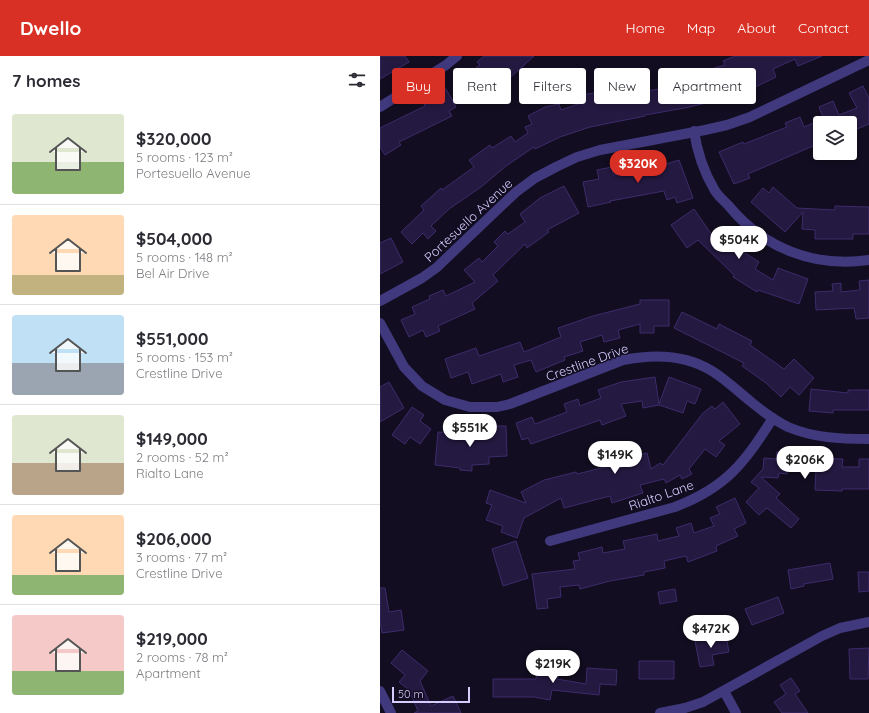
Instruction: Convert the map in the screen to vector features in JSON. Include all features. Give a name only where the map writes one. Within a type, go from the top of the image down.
[{"type":"street","points":[[380,107],[446,65],[457,56]]},
{"type":"street","name":"Portesuello Avenue","points":[[380,301],[422,278],[436,268],[516,192],[556,166],[577,157],[600,150],[727,125],[750,117],[869,60]]},
{"type":"street","points":[[694,131],[701,161],[714,190],[736,216],[758,235],[782,249],[801,256],[836,262],[869,260]]},
{"type":"street","name":"Crestline Drive","points":[[380,323],[404,367],[412,377],[433,394],[457,405],[483,408],[510,404],[623,360],[640,356],[657,355],[692,361],[707,368],[773,418],[803,432],[824,438],[869,439]]},
{"type":"street","name":"Rialto Lane","points":[[550,541],[675,507],[700,496],[725,480],[740,466],[773,418]]},
{"type":"street","points":[[660,713],[685,708],[703,702],[822,636],[840,628],[869,622]]},
{"type":"street","points":[[380,691],[391,713]]},
{"type":"street","points":[[724,691],[736,713]]},
{"type":"building","points":[[380,56],[405,56],[409,62],[399,68],[392,68],[392,72],[380,79]]},
{"type":"building","points":[[484,56],[534,56],[519,68],[511,77],[511,68],[476,68],[480,65],[477,62]]},
{"type":"building","points":[[735,56],[822,56],[798,66],[795,59],[773,69],[776,77],[756,87],[756,68],[714,68],[725,65],[723,61]]},
{"type":"building","points":[[863,86],[869,98],[869,124],[857,129],[857,116],[823,116],[819,107],[833,101],[839,115],[857,108],[849,93]]},
{"type":"building","points":[[658,89],[658,104],[702,104],[590,127],[560,137],[535,149],[534,147],[449,209],[431,226],[436,231],[428,239],[423,233],[412,244],[401,232],[424,210],[421,206],[441,188],[442,190],[474,167],[469,160],[490,145],[492,148],[511,136],[515,142],[528,133],[525,127],[532,124],[528,116],[545,107],[559,104],[561,110],[578,104],[586,104],[586,94],[594,93],[594,104],[650,104],[650,91]]},
{"type":"building","points":[[445,90],[456,107],[449,111],[452,116],[399,142],[401,145],[385,155],[380,147],[380,128],[425,106],[424,104],[445,104]]},
{"type":"building","points":[[800,117],[804,127],[813,123],[813,146],[748,174],[750,178],[734,184],[719,152],[787,127],[785,123]]},
{"type":"building","points":[[679,160],[693,198],[677,203],[675,197],[667,200],[664,191],[610,201],[611,202],[588,207],[583,182],[599,179],[597,170],[612,167],[613,175],[632,171],[630,163],[645,161],[647,170]]},
{"type":"building","points":[[564,186],[579,213],[547,230],[549,232],[527,248],[525,244],[493,275],[498,281],[472,303],[475,309],[438,326],[440,331],[426,337],[423,330],[409,337],[401,320],[415,314],[412,307],[430,299],[429,296],[443,290],[446,296],[475,282],[464,270],[479,258],[482,262],[498,246],[494,242],[505,231],[508,234],[525,222],[520,214],[540,198]]},
{"type":"building","points":[[773,187],[797,208],[835,210],[835,206],[869,207],[869,234],[853,234],[853,239],[815,239],[815,230],[802,229],[803,212],[785,232],[751,202],[763,188],[769,193]]},
{"type":"building","points":[[694,209],[714,238],[720,231],[742,251],[759,262],[755,269],[773,280],[778,268],[808,279],[799,304],[758,290],[757,292],[733,277],[734,275],[698,240],[687,248],[671,225]]},
{"type":"building","points":[[391,238],[403,262],[380,274],[380,243]]},
{"type":"building","points":[[869,280],[869,318],[856,319],[854,308],[816,310],[815,292],[833,291],[832,284],[841,283],[841,292],[860,290],[859,281]]},
{"type":"building","points":[[640,300],[669,300],[669,326],[654,326],[654,333],[640,333],[640,324],[618,330],[620,338],[604,342],[602,335],[580,342],[583,351],[564,357],[565,360],[536,372],[531,360],[514,365],[518,377],[503,382],[501,374],[472,384],[468,372],[451,378],[445,359],[476,348],[479,356],[520,342],[524,352],[561,337],[558,328],[593,316],[640,304]]},
{"type":"building","points":[[682,312],[717,329],[719,324],[752,341],[750,345],[784,369],[794,359],[814,378],[799,395],[790,387],[781,397],[766,383],[742,366],[744,363],[674,328]]},
{"type":"building","points":[[655,377],[659,404],[669,377],[701,389],[695,404],[687,401],[683,413],[659,405],[643,408],[642,401],[621,404],[626,416],[602,425],[600,420],[531,444],[528,438],[522,440],[516,423],[532,417],[535,424],[567,412],[564,404],[578,399],[580,406],[601,398],[598,390],[621,382]]},
{"type":"building","points":[[389,382],[404,408],[380,422],[380,387]]},
{"type":"building","points":[[811,389],[848,393],[848,390],[869,390],[869,410],[833,410],[833,413],[809,411]]},
{"type":"building","points":[[723,402],[740,424],[719,441],[725,445],[716,457],[705,449],[689,469],[692,474],[682,479],[680,475],[666,483],[664,479],[640,485],[643,493],[612,503],[610,496],[564,508],[561,498],[524,518],[517,538],[501,532],[503,526],[486,520],[492,505],[486,503],[490,490],[526,503],[521,492],[544,480],[618,464],[619,468],[639,462],[638,455],[647,453],[651,469],[660,463],[663,465],[703,413],[712,406],[715,409]]},
{"type":"building","points":[[412,407],[424,415],[420,421],[431,429],[420,444],[410,437],[405,444],[392,435]]},
{"type":"building","points":[[492,426],[506,426],[507,456],[489,457],[489,464],[472,465],[472,471],[435,465],[438,432],[456,433],[457,427],[470,428],[469,435],[492,434]]},
{"type":"building","points":[[777,452],[810,454],[809,458],[843,459],[842,467],[859,467],[859,459],[869,459],[869,489],[842,489],[842,491],[815,490],[816,470],[787,468],[787,474],[779,473],[778,478],[761,477],[780,494],[776,498],[799,519],[791,528],[767,508],[759,515],[746,502],[759,488],[751,482],[763,469],[764,458],[776,459]]},
{"type":"building","points":[[735,498],[746,523],[734,529],[738,536],[716,546],[717,551],[688,562],[686,556],[664,561],[665,568],[644,572],[644,575],[610,581],[580,589],[579,585],[560,587],[561,597],[547,599],[548,608],[537,609],[532,574],[575,569],[573,561],[580,560],[578,553],[602,547],[603,553],[625,549],[623,541],[657,534],[658,541],[679,536],[676,528],[691,523],[694,533],[714,526],[710,518],[720,514],[716,507]]},
{"type":"building","points":[[516,541],[528,578],[503,586],[492,549]]},
{"type":"building","points":[[830,563],[833,579],[804,584],[804,586],[791,589],[788,570]]},
{"type":"building","points":[[858,572],[869,572],[869,591],[859,592]]},
{"type":"building","points":[[380,588],[385,588],[389,612],[401,610],[404,630],[382,633],[380,621]]},
{"type":"building","points":[[675,589],[677,601],[660,604],[658,592]]},
{"type":"building","points":[[778,597],[784,613],[752,625],[745,609]]},
{"type":"building","points":[[726,635],[729,652],[712,655],[714,665],[700,667],[695,641]]},
{"type":"building","points":[[869,648],[868,679],[850,679],[849,649]]},
{"type":"building","points":[[402,650],[428,671],[420,681],[431,706],[453,696],[461,713],[414,713],[418,711],[409,690],[399,682],[405,675],[391,663]]},
{"type":"building","points":[[639,661],[674,661],[674,679],[639,679]]},
{"type":"building","points":[[587,668],[617,670],[616,685],[600,684],[599,695],[552,690],[550,700],[534,697],[493,697],[493,679],[536,679],[538,669],[559,672],[557,679],[586,684]]},
{"type":"building","points":[[791,678],[800,691],[795,694],[808,713],[782,713],[774,702],[786,694],[780,685]]}]
